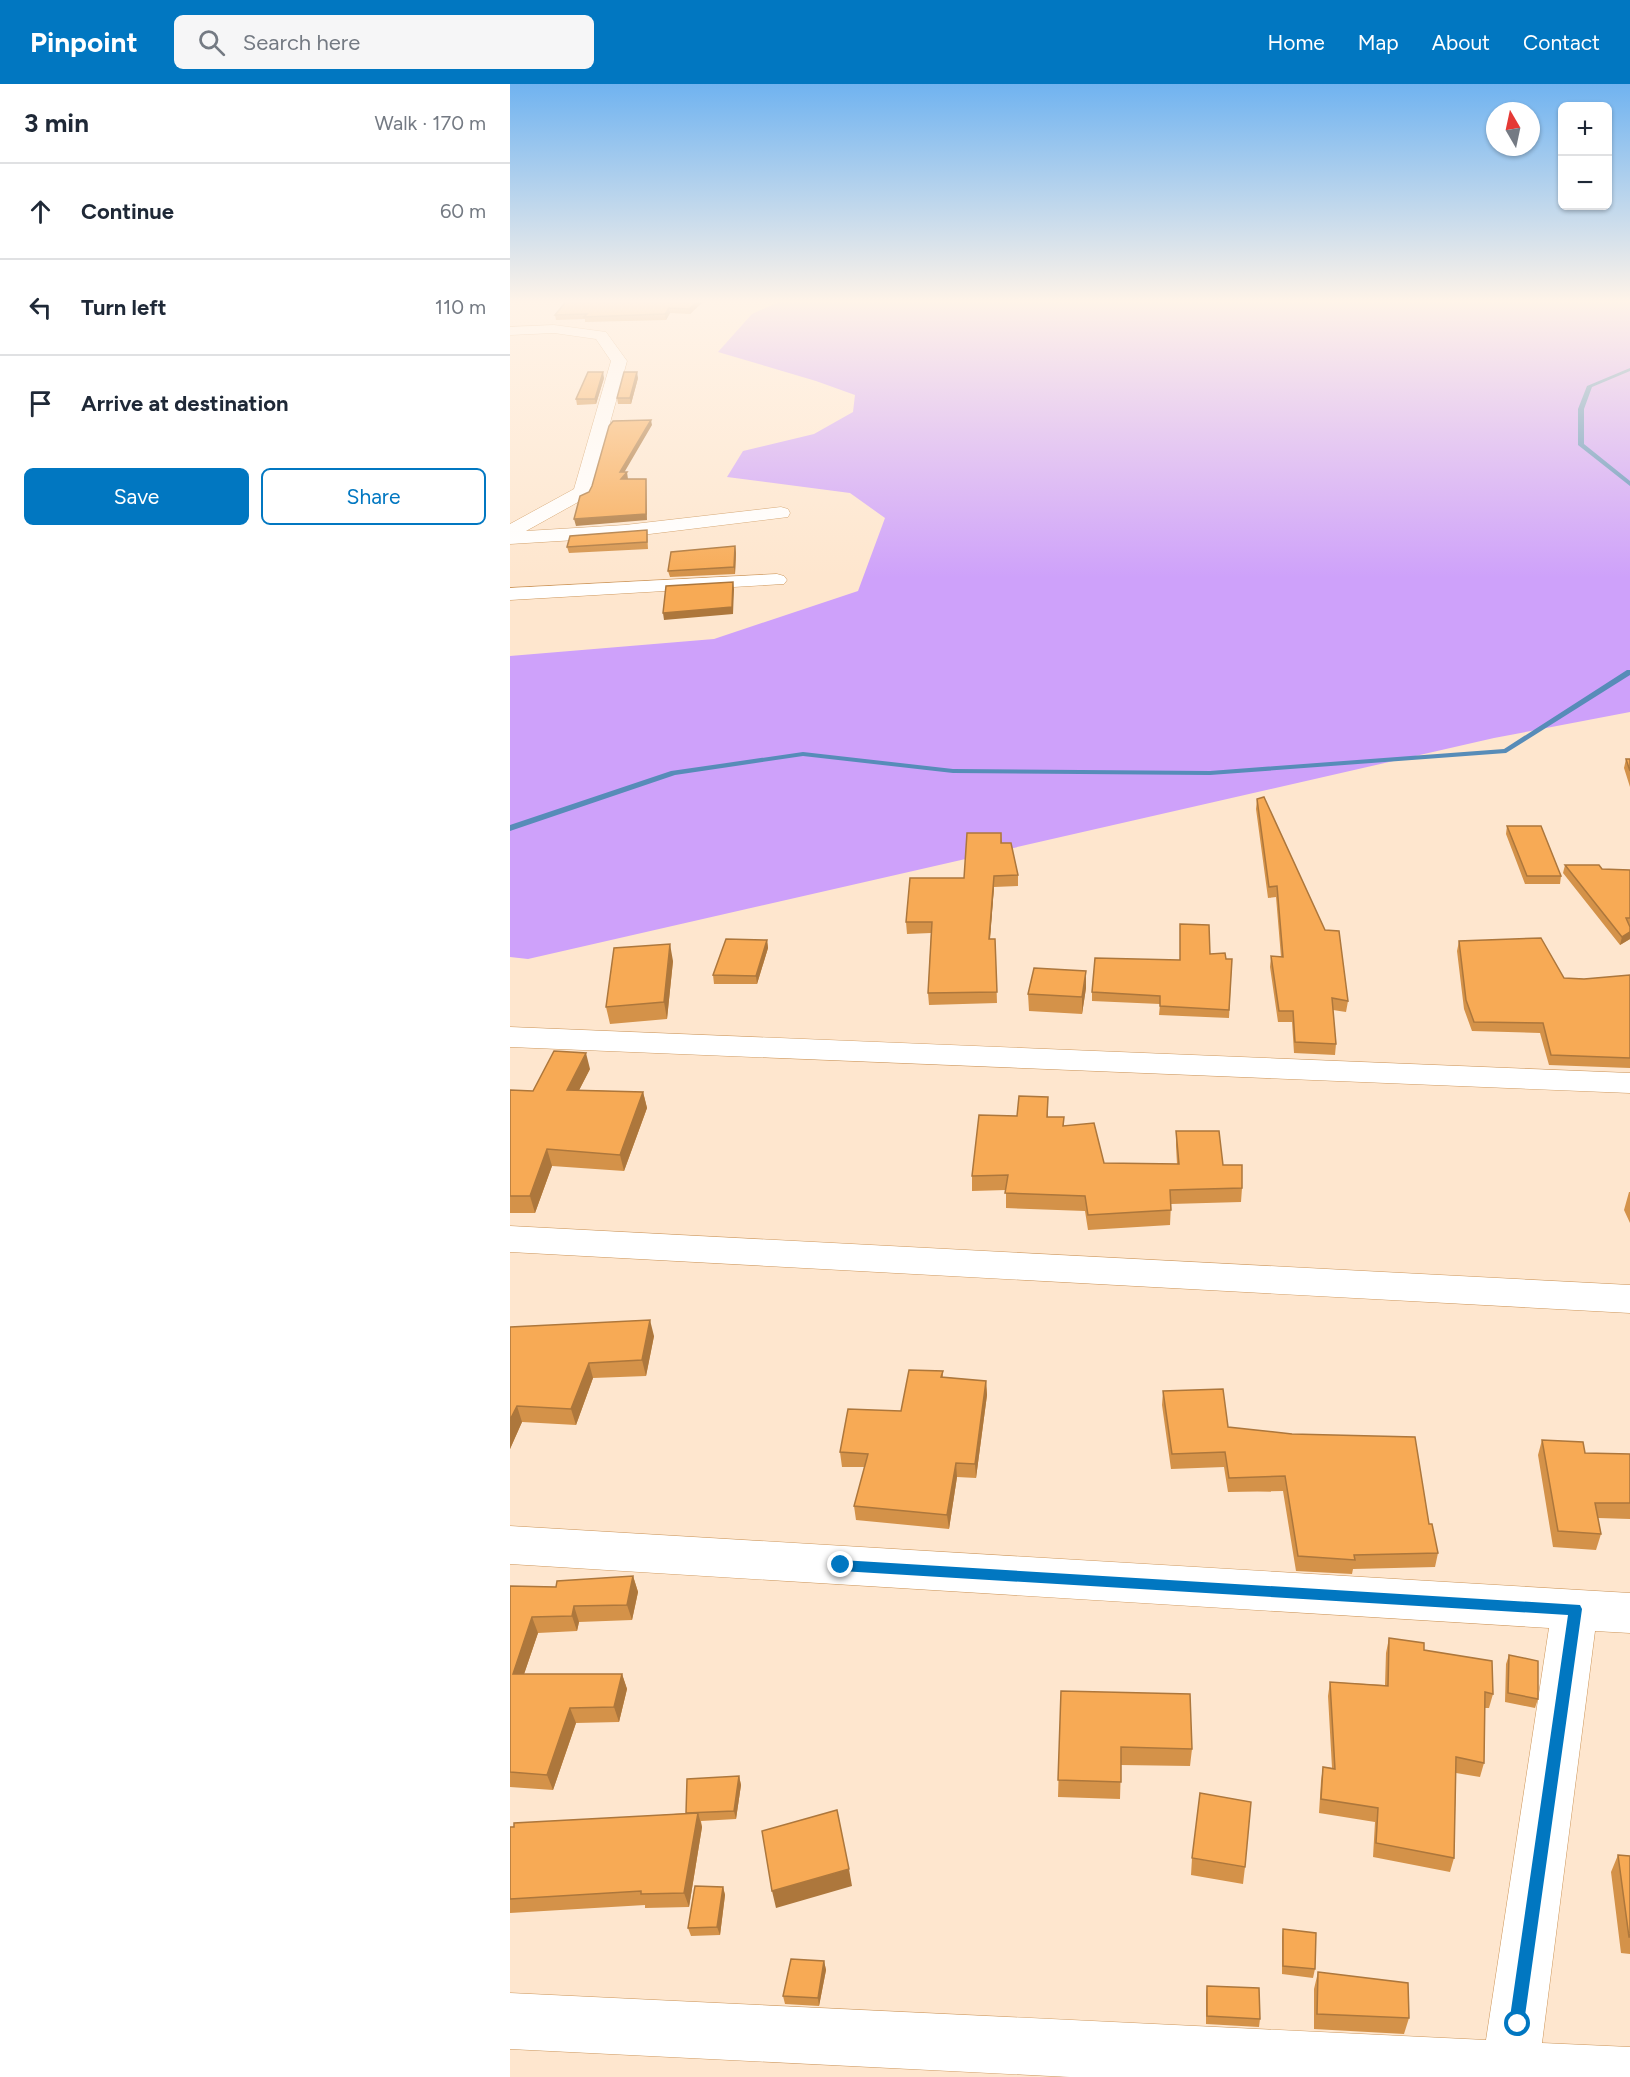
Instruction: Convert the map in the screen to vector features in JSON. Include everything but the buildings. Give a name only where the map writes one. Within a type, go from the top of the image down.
[{"type":"street","points":[[510,532],[582,492],[610,392]]},
{"type":"street","points":[[510,538],[625,531],[781,513]]},
{"type":"street","points":[[510,594],[777,580]]},
{"type":"street","points":[[510,1037],[1630,1083]]},
{"type":"street","points":[[510,1239],[1630,1299]]},
{"type":"street","points":[[510,1545],[1630,1613]]},
{"type":"street","points":[[1511,2075],[1575,1609]]},
{"type":"street","points":[[510,2021],[1511,2075],[1630,2076]]},
{"type":"shaded area","points":[[847,392],[1630,392],[1630,712],[1494,738],[528,959],[510,957],[510,656],[714,639],[858,591],[885,518],[850,493],[727,477],[743,451],[814,434],[853,412],[855,395]]},
{"type":"waterway","points":[[1588,392],[1581,409],[1581,445],[1630,484]]},
{"type":"waterway","points":[[510,828],[674,773],[803,754],[953,771],[1210,773],[1506,751],[1630,672]]},
{"type":"route","points":[[841,1565],[1575,1609],[1518,2024]]}]
